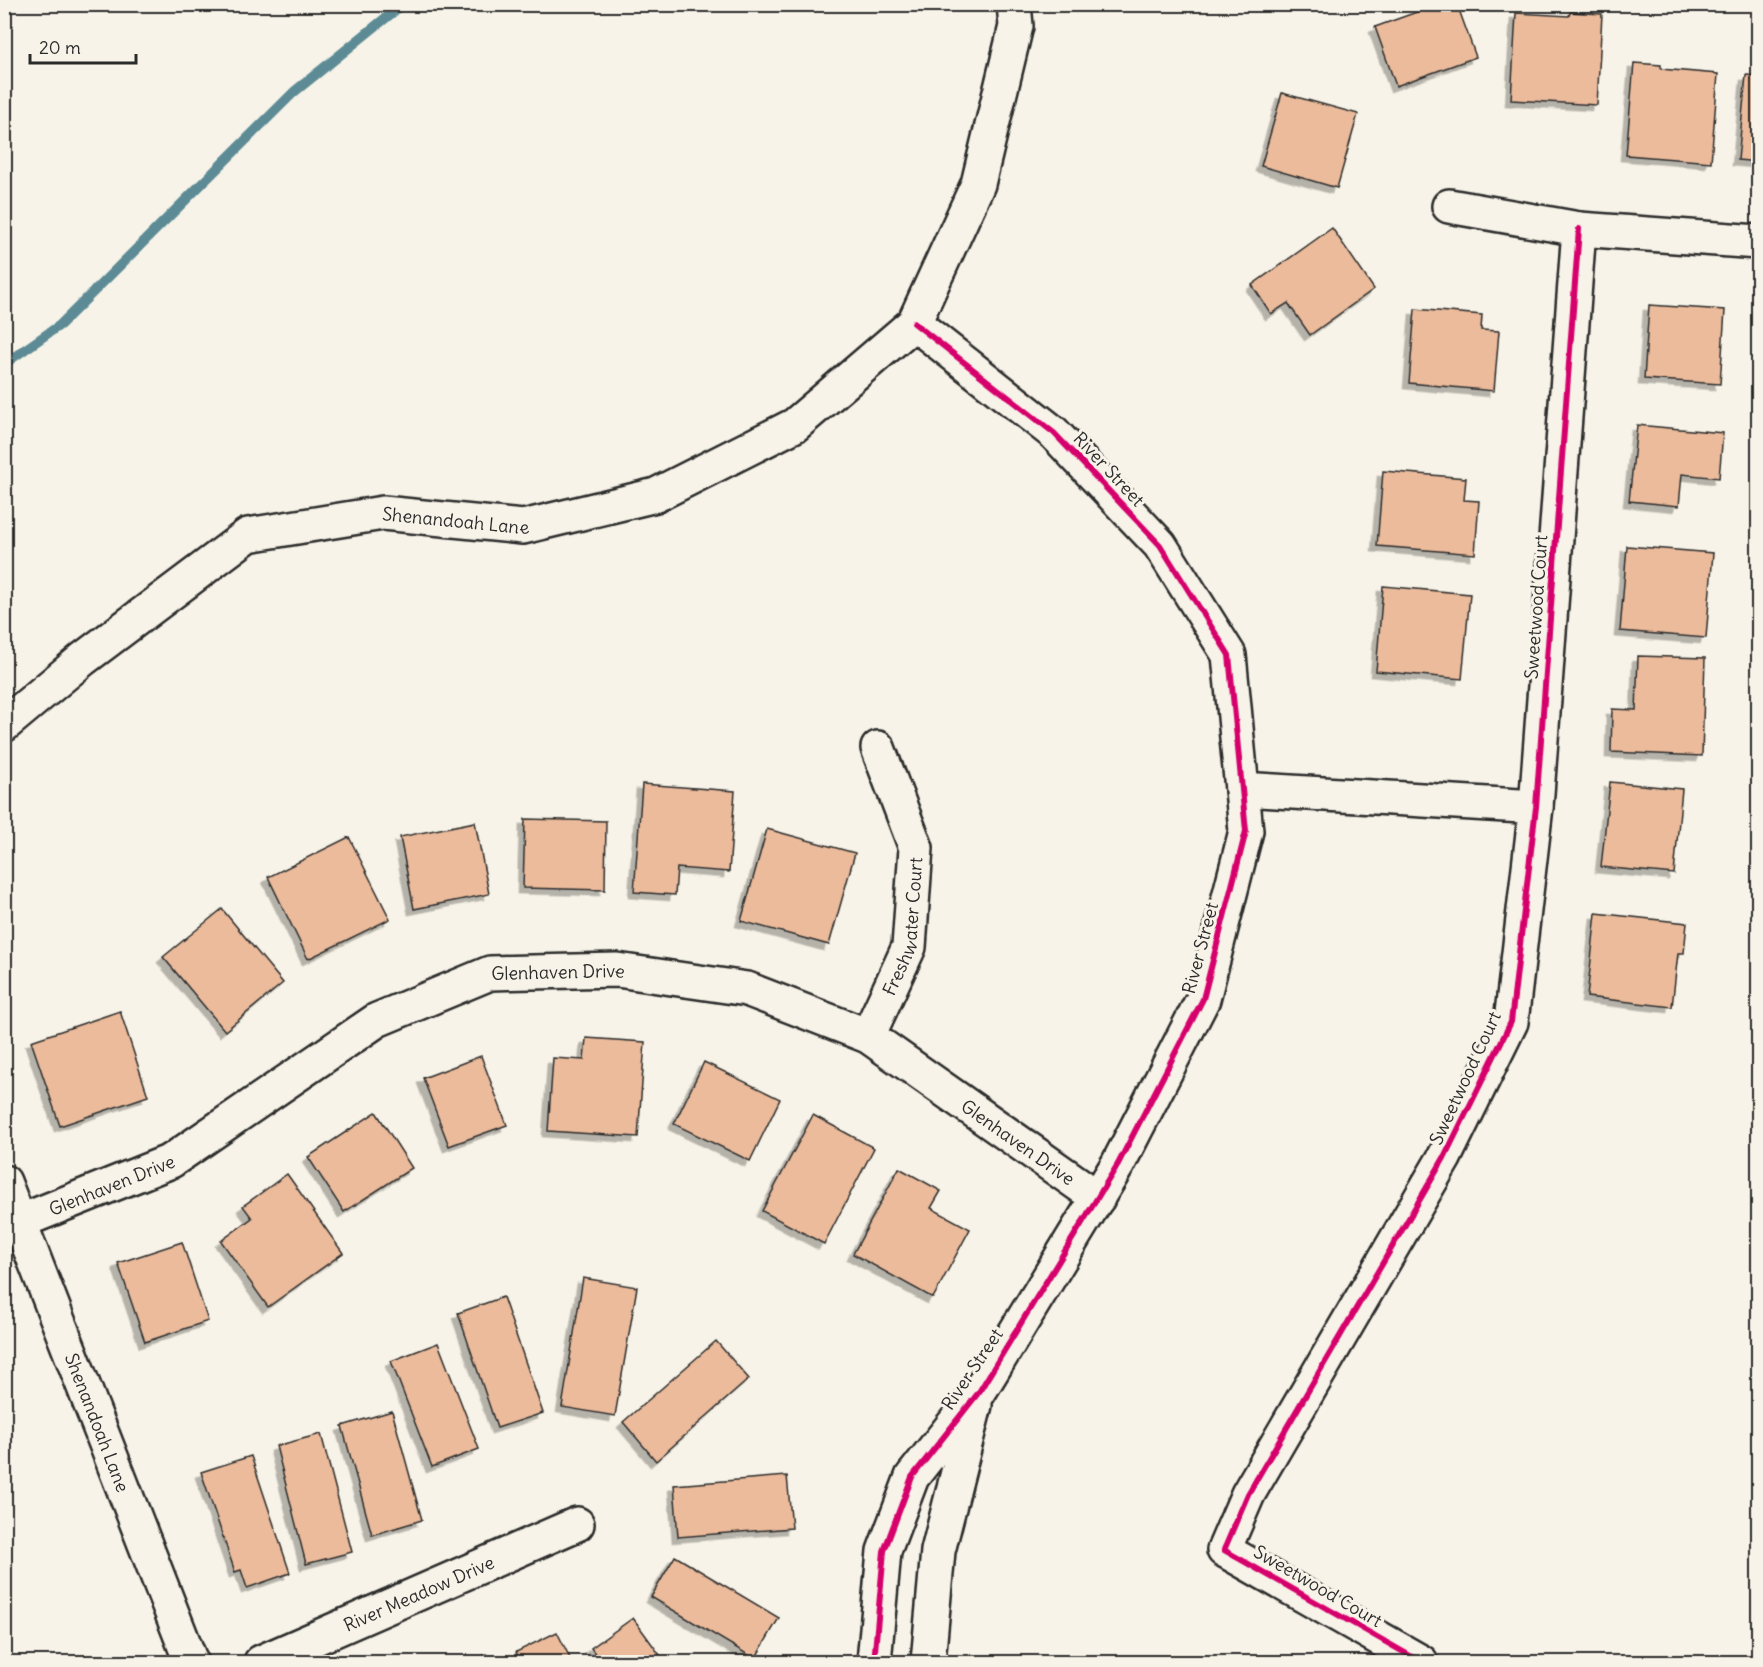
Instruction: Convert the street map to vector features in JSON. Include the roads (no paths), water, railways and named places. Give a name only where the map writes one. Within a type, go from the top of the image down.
[{"type":"street","points":[[914,323],[978,184],[1016,26],[1014,4]]},
{"type":"street","points":[[1449,206],[1579,229],[1758,242]]},
{"type":"street","name":"Sweetwood Court","points":[[1421,1662],[1224,1550],[1248,1494],[1444,1158],[1511,1022],[1536,807],[1579,229]]},
{"type":"street","name":"Shenandoah Lane","points":[[4,724],[83,659],[248,535],[383,513],[522,527],[656,495],[795,425],[914,323]]},
{"type":"street","name":"River Street","points":[[874,1662],[884,1551],[912,1477],[978,1392],[1118,1164],[1203,999],[1246,831],[1229,655],[1160,545],[1054,434],[914,323]]},
{"type":"street","name":"Freshwater Court","points":[[868,1036],[909,947],[916,848],[878,748]]},
{"type":"street","points":[[1242,789],[1536,807]]},
{"type":"street","name":"Glenhaven Drive","points":[[12,1225],[171,1161],[377,1020],[490,973],[616,970],[747,989],[868,1036],[1098,1198]]},
{"type":"street","name":"Shenandoah Lane","points":[[4,1182],[12,1225],[191,1662]]},
{"type":"street","name":"River Street","points":[[928,1662],[938,1551],[978,1392]]},
{"type":"street","name":"River Meadow Drive","points":[[261,1662],[577,1524]]},
{"type":"waterway","points":[[4,364],[60,325],[294,92],[403,4]]}]
